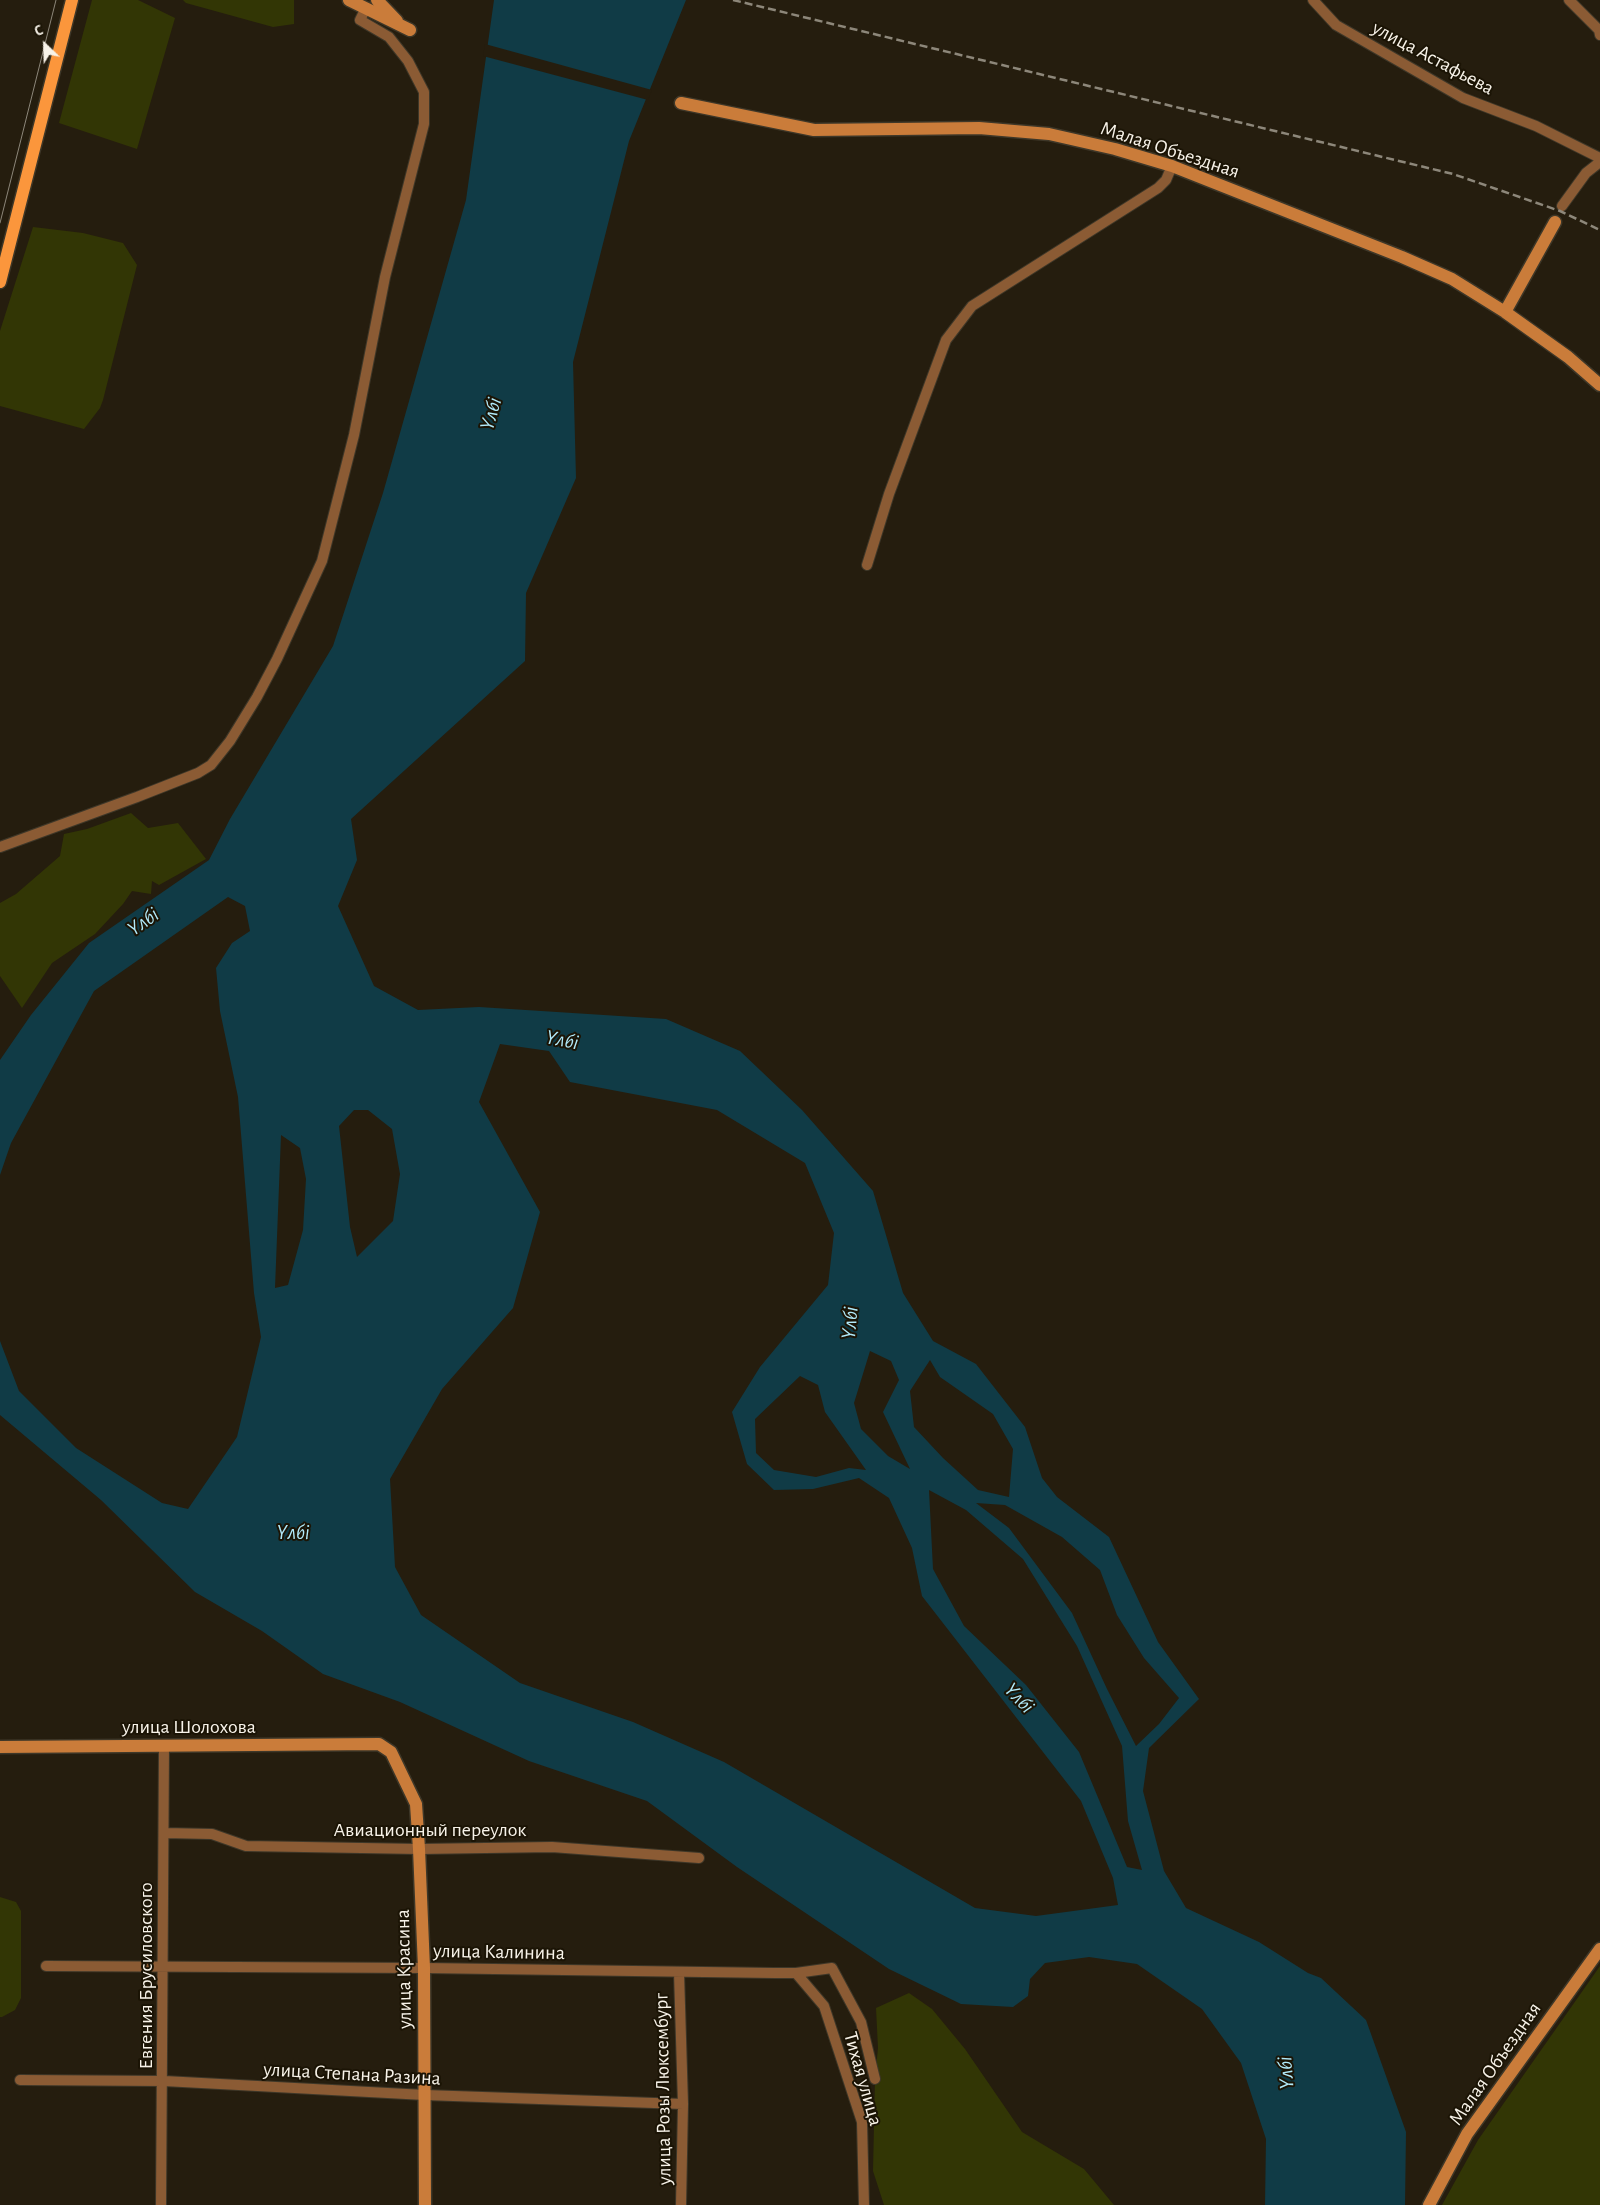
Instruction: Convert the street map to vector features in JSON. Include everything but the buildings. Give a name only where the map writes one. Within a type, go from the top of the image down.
[{"type":"main road","points":[[0,282],[72,0]]},
{"type":"main road","points":[[349,0],[365,10],[406,28],[377,0]]},
{"type":"main road","name":"Малая Объездная","points":[[681,103],[770,123],[814,130],[979,128],[1050,134],[1115,149],[1172,166],[1402,257],[1452,280],[1505,312],[1568,357],[1600,386]]},
{"type":"main road","points":[[1505,312],[1555,222]]},
{"type":"main road","name":"улица Шолохова","points":[[0,1747],[379,1744]]},
{"type":"main road","name":"улица Красина","points":[[379,1744],[391,1752],[416,1804],[420,1849],[424,1968],[425,2205]]},
{"type":"main road","name":"Малая Объездная","points":[[1429,2205],[1467,2134],[1600,1949]]},
{"type":"street","name":"улица Астафьева","points":[[1313,0],[1336,25],[1462,98],[1536,126],[1600,160]]},
{"type":"street","points":[[1569,0],[1599,30],[1600,35]]},
{"type":"street","points":[[0,847],[138,797],[198,773],[211,765],[230,740],[278,659],[322,561],[354,435],[385,277],[424,124],[424,92],[408,61],[389,37],[360,20],[365,10]]},
{"type":"street","points":[[1562,206],[1586,173],[1600,160]]},
{"type":"street","points":[[867,565],[889,494],[946,340],[972,306],[1158,188],[1166,180],[1172,166]]},
{"type":"street","name":"Евгения Брусиловского","points":[[161,2205],[164,2082],[164,1746]]},
{"type":"street","name":"Авиационный переулок","points":[[164,1833],[212,1834],[246,1846],[420,1849],[552,1847],[699,1858]]},
{"type":"street","name":"улица Калинина","points":[[46,1966],[163,1965],[679,1973],[796,1973],[832,1968],[862,2022],[875,2079]]},
{"type":"street","name":"улица Розы Люксембург","points":[[679,1973],[683,2104],[681,2205]]},
{"type":"street","name":"Тихая улица","points":[[796,1973],[824,2006],[862,2122],[864,2205]]},
{"type":"street","name":"улица Степана Разина","points":[[20,2080],[164,2082],[425,2095],[683,2104]]},
{"type":"green space","points":[[92,0],[138,0],[175,18],[137,149],[59,123]]},
{"type":"green space","points":[[183,0],[294,0],[294,24],[273,27],[186,3]]},
{"type":"green space","points":[[33,227],[83,233],[123,243],[137,265],[103,400],[100,408],[84,429],[0,406],[0,331]]},
{"type":"green space","points":[[131,813],[148,828],[178,823],[206,859],[159,885],[152,881],[151,894],[132,891],[123,904],[95,934],[52,963],[22,1008],[0,976],[0,903],[16,894],[60,856],[64,834],[87,829]]},
{"type":"green space","points":[[0,1897],[16,1902],[21,1911],[21,1998],[15,2010],[2,2017],[0,2017]]},
{"type":"green space","points":[[1600,1966],[1600,2205],[1442,2205],[1478,2140]]},
{"type":"green space","points":[[909,1993],[932,2009],[965,2049],[1022,2132],[1084,2169],[1114,2205],[884,2205],[873,2171],[875,2079],[878,2048],[876,2008]]},
{"type":"water","name":"Үлбі","points":[[494,0],[686,0],[629,141],[573,362],[576,478],[526,593],[525,661],[351,819],[357,860],[338,906],[374,986],[418,1010],[479,1007],[666,1019],[740,1051],[802,1110],[873,1191],[903,1293],[933,1341],[976,1364],[1025,1427],[1042,1478],[1057,1497],[1109,1537],[1158,1642],[1199,1699],[1149,1748],[1143,1791],[1164,1871],[1186,1908],[1259,1942],[1308,1973],[1321,1978],[1366,2020],[1406,2132],[1405,2205],[1265,2205],[1266,2139],[1241,2063],[1202,2009],[1137,1964],[1089,1957],[1045,1963],[1030,1979],[1028,1996],[1013,2007],[961,2004],[889,1969],[737,1867],[647,1801],[529,1761],[400,1702],[323,1674],[262,1631],[195,1592],[101,1500],[0,1415],[0,1341],[19,1391],[76,1448],[162,1503],[188,1509],[237,1437],[261,1337],[254,1293],[238,1097],[220,1011],[216,968],[232,943],[250,931],[245,906],[228,897],[94,991],[11,1143],[0,1175],[0,1060],[31,1015],[89,943],[209,860],[230,819],[333,646],[383,493],[466,200]],"holes":[[[500,1044],[549,1051],[570,1082],[717,1110],[805,1163],[834,1233],[828,1285],[760,1367],[732,1412],[747,1464],[774,1490],[813,1489],[859,1478],[889,1498],[912,1548],[922,1596],[1081,1801],[1113,1878],[1118,1905],[1036,1916],[975,1908],[724,1762],[633,1722],[520,1683],[421,1615],[395,1567],[390,1479],[442,1389],[513,1308],[540,1212],[479,1102]],[[354,1110],[368,1110],[392,1129],[400,1174],[393,1221],[357,1257],[350,1227],[339,1126]],[[281,1135],[300,1148],[306,1179],[303,1230],[288,1285],[275,1288]],[[870,1351],[891,1361],[899,1380],[883,1412],[910,1469],[888,1456],[861,1429],[854,1403]],[[930,1360],[940,1377],[993,1414],[1013,1449],[1009,1497],[978,1490],[943,1458],[914,1427],[910,1391]],[[800,1376],[818,1385],[825,1412],[866,1470],[849,1468],[816,1477],[774,1470],[756,1453],[755,1419]],[[929,1490],[966,1510],[1023,1559],[1077,1646],[1122,1746],[1128,1821],[1142,1870],[1127,1867],[1079,1752],[1026,1685],[964,1626],[933,1569]],[[976,1503],[1005,1505],[1062,1537],[1100,1570],[1117,1615],[1144,1658],[1179,1698],[1159,1724],[1136,1746],[1072,1613],[1009,1528]]]},
{"type":"pier","points":[[485,44],[652,90],[648,100],[483,56]]},
{"type":"tram line","points":[[0,223],[56,0]]},
{"type":"railway","points":[[733,0],[1453,174],[1560,211],[1600,230]]}]
